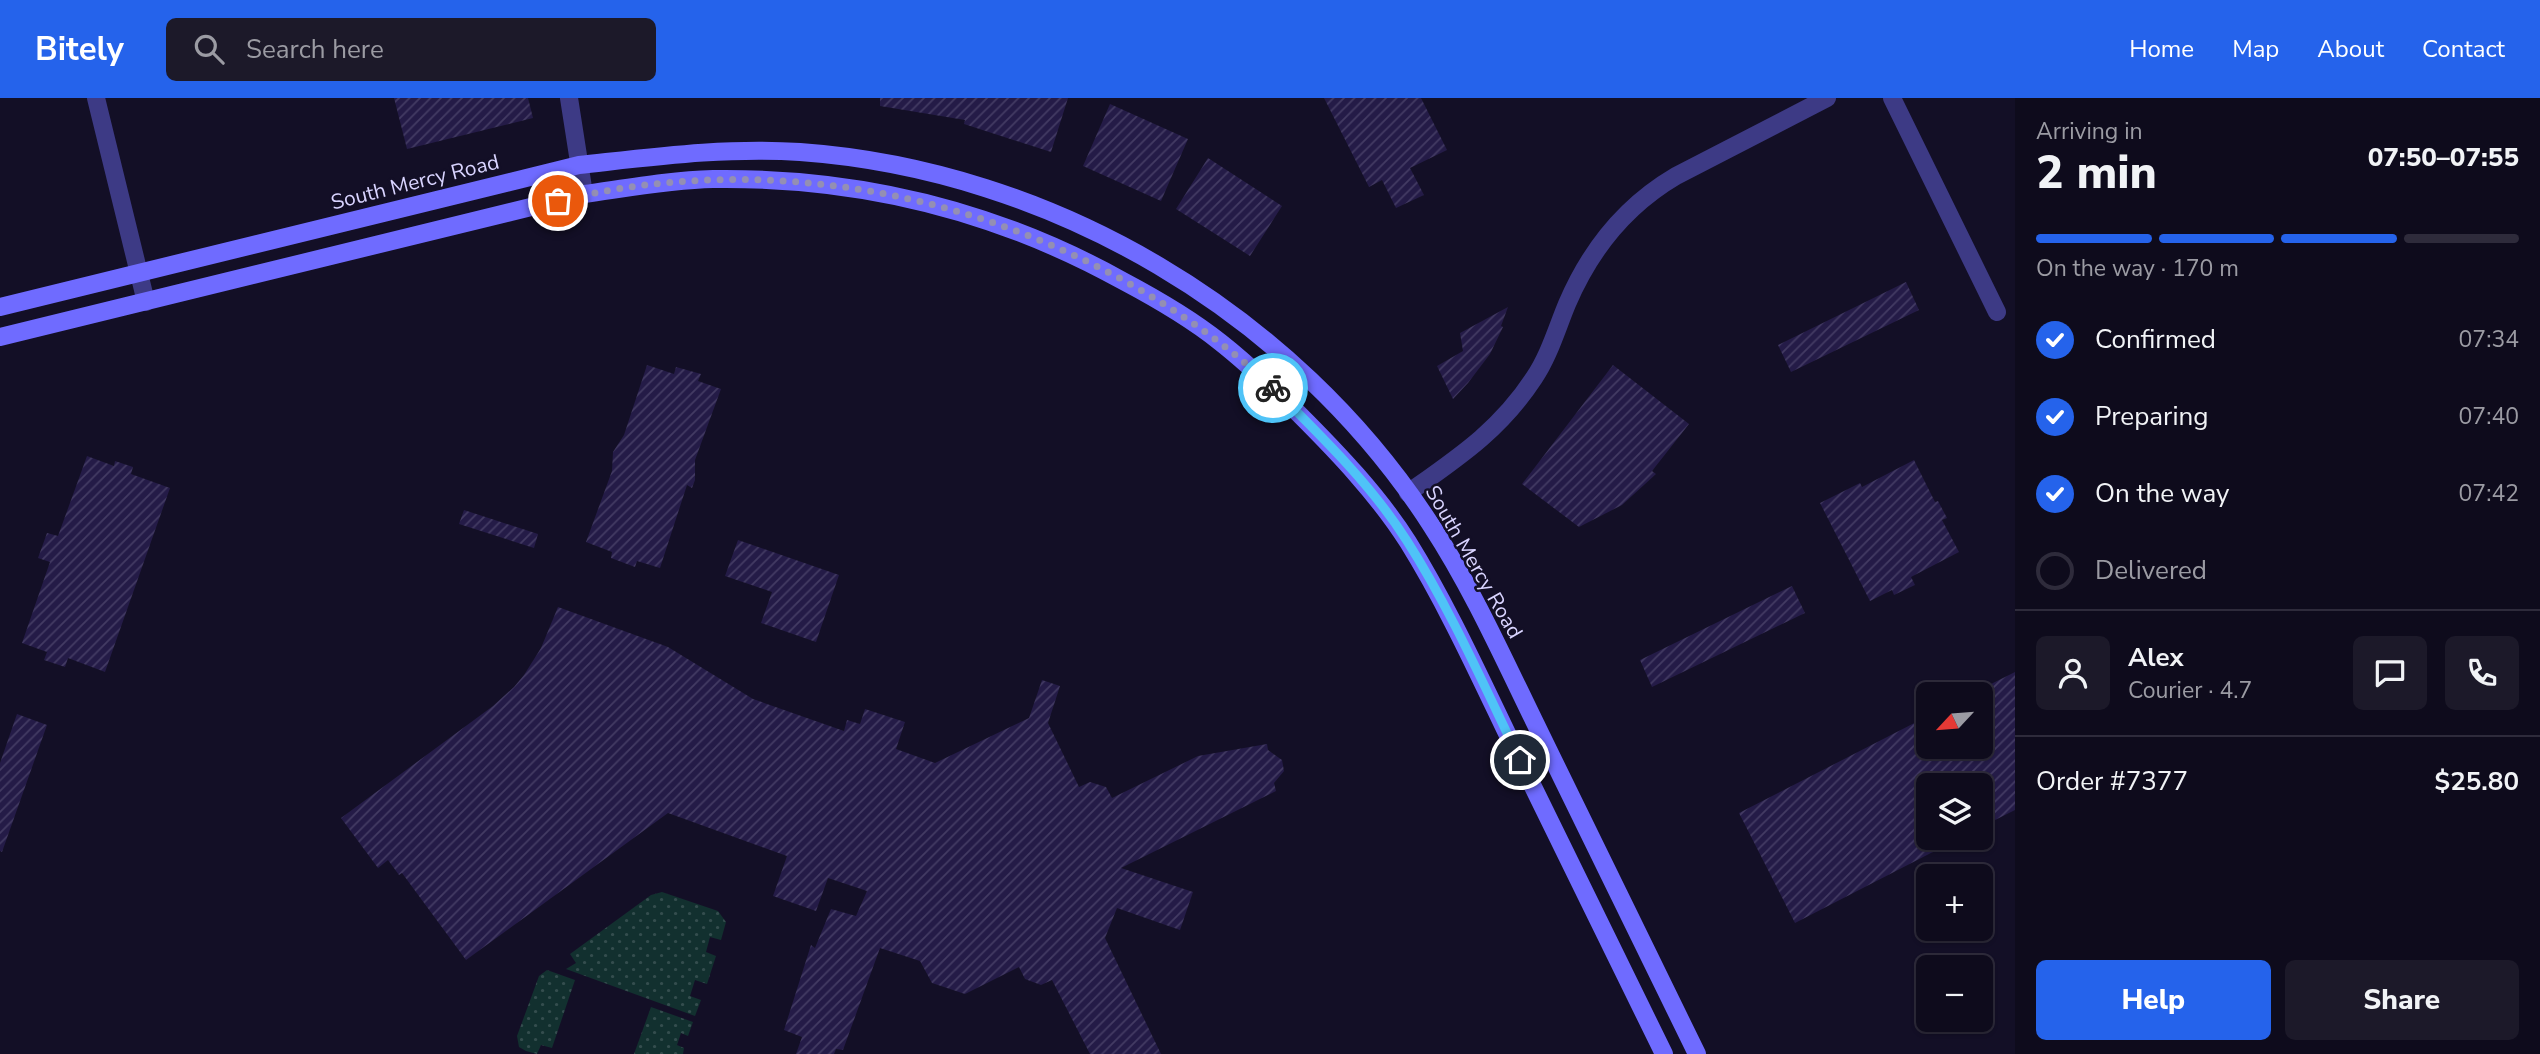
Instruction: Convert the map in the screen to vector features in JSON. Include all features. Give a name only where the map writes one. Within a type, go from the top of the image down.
[{"type":"main road","name":"South Mercy Road","points":[[0,307],[579,165],[710,151],[800,152],[902,167],[995,192],[1058,216],[1130,250],[1237,317],[1344,413],[1408,492],[1432,526],[1483,618],[1697,1054]]},
{"type":"main road","points":[[0,337],[584,194],[667,182],[710,179],[799,182],[930,203],[1046,242],[1142,291],[1221,343],[1312,427],[1386,510],[1408,541],[1429,580],[1664,1054]]},
{"type":"main road","points":[[1386,510],[1408,492]]},
{"type":"street","points":[[96,98],[146,302]]},
{"type":"street","points":[[569,98],[584,194]]},
{"type":"street","points":[[1408,492],[1495,428],[1511,410],[1536,375],[1579,275],[1594,251],[1621,218],[1676,176],[1827,98]]},
{"type":"street","points":[[1892,98],[1997,312]]},
{"type":"green space","points":[[662,892],[718,911],[726,922],[721,940],[710,937],[706,952],[716,956],[707,984],[695,980],[690,996],[701,1000],[695,1016],[566,969],[576,963],[570,954],[651,895]]},
{"type":"green space","points":[[547,970],[575,980],[552,1048],[541,1045],[537,1054],[519,1047],[517,1036],[539,976]]},
{"type":"green space","points":[[651,1007],[693,1022],[688,1036],[681,1033],[677,1045],[684,1048],[683,1054],[634,1054]]},
{"type":"building","points":[[394,98],[528,98],[533,118],[407,149]]},
{"type":"building","points":[[880,98],[1068,98],[1051,152],[964,124],[965,120],[880,106]]},
{"type":"building","points":[[1324,98],[1421,98],[1447,150],[1410,168],[1424,195],[1396,208],[1382,180],[1369,187]]},
{"type":"building","points":[[1110,104],[1188,139],[1161,201],[1083,166]]},
{"type":"building","points":[[1208,158],[1282,206],[1250,256],[1176,209]]},
{"type":"building","points":[[1906,282],[1919,310],[1791,372],[1778,345]]},
{"type":"building","points":[[1508,307],[1501,326],[1503,327],[1490,354],[1453,399],[1437,366],[1463,351],[1460,333]]},
{"type":"building","points":[[647,365],[674,374],[676,367],[701,374],[698,381],[721,389],[695,460],[695,480],[692,488],[687,485],[660,568],[637,561],[635,567],[611,558],[612,552],[586,542],[612,471],[613,452],[624,435]]},
{"type":"building","points":[[1613,365],[1689,424],[1652,471],[1656,474],[1622,505],[1579,527],[1522,484]]},
{"type":"building","points":[[87,456],[114,466],[115,461],[133,467],[131,474],[170,488],[105,672],[68,658],[65,667],[44,660],[47,652],[22,643],[50,562],[38,558],[47,533],[58,536]]},
{"type":"building","points":[[1914,460],[1935,502],[1938,501],[1947,518],[1942,520],[1959,552],[1911,577],[1915,585],[1894,595],[1892,590],[1870,601],[1820,503],[1860,483],[1862,487]]},
{"type":"building","points":[[464,510],[538,534],[534,548],[459,524]]},
{"type":"building","points":[[738,540],[839,575],[816,642],[761,623],[772,592],[725,576]]},
{"type":"building","points":[[1792,586],[1805,613],[1652,687],[1640,660]]},
{"type":"building","points":[[558,607],[668,647],[753,699],[844,731],[847,720],[860,724],[865,709],[905,722],[896,749],[935,763],[1029,718],[1042,680],[1060,686],[1048,723],[1079,787],[1090,782],[1106,787],[1112,798],[1198,756],[1267,744],[1268,750],[1282,760],[1284,771],[1274,783],[1276,791],[1121,868],[1193,892],[1180,930],[1117,908],[1105,938],[1161,1054],[1090,1054],[1052,980],[1041,985],[1025,979],[1019,967],[965,994],[932,983],[920,961],[880,948],[843,1050],[836,1049],[834,1054],[796,1054],[802,1037],[784,1030],[811,945],[815,948],[831,909],[856,916],[867,891],[828,878],[816,911],[773,896],[787,856],[668,813],[466,960],[402,873],[399,875],[388,860],[378,868],[341,818],[493,706],[514,687],[541,648]]},
{"type":"building","points":[[2015,672],[2015,810],[1993,821],[1993,773],[1916,773],[1916,850],[1937,850],[1795,923],[1739,813],[1916,722],[1916,760],[1993,760],[1993,683]]},
{"type":"building","points":[[17,714],[47,725],[2,852],[0,763]]},
{"type":"way so far","points":[[558,201],[584,194],[667,182],[710,179],[799,182],[930,203],[1022,232],[1076,255],[1195,323],[1273,388]]},
{"type":"route","points":[[1273,388],[1348,466],[1386,510],[1408,541],[1520,760]]}]
